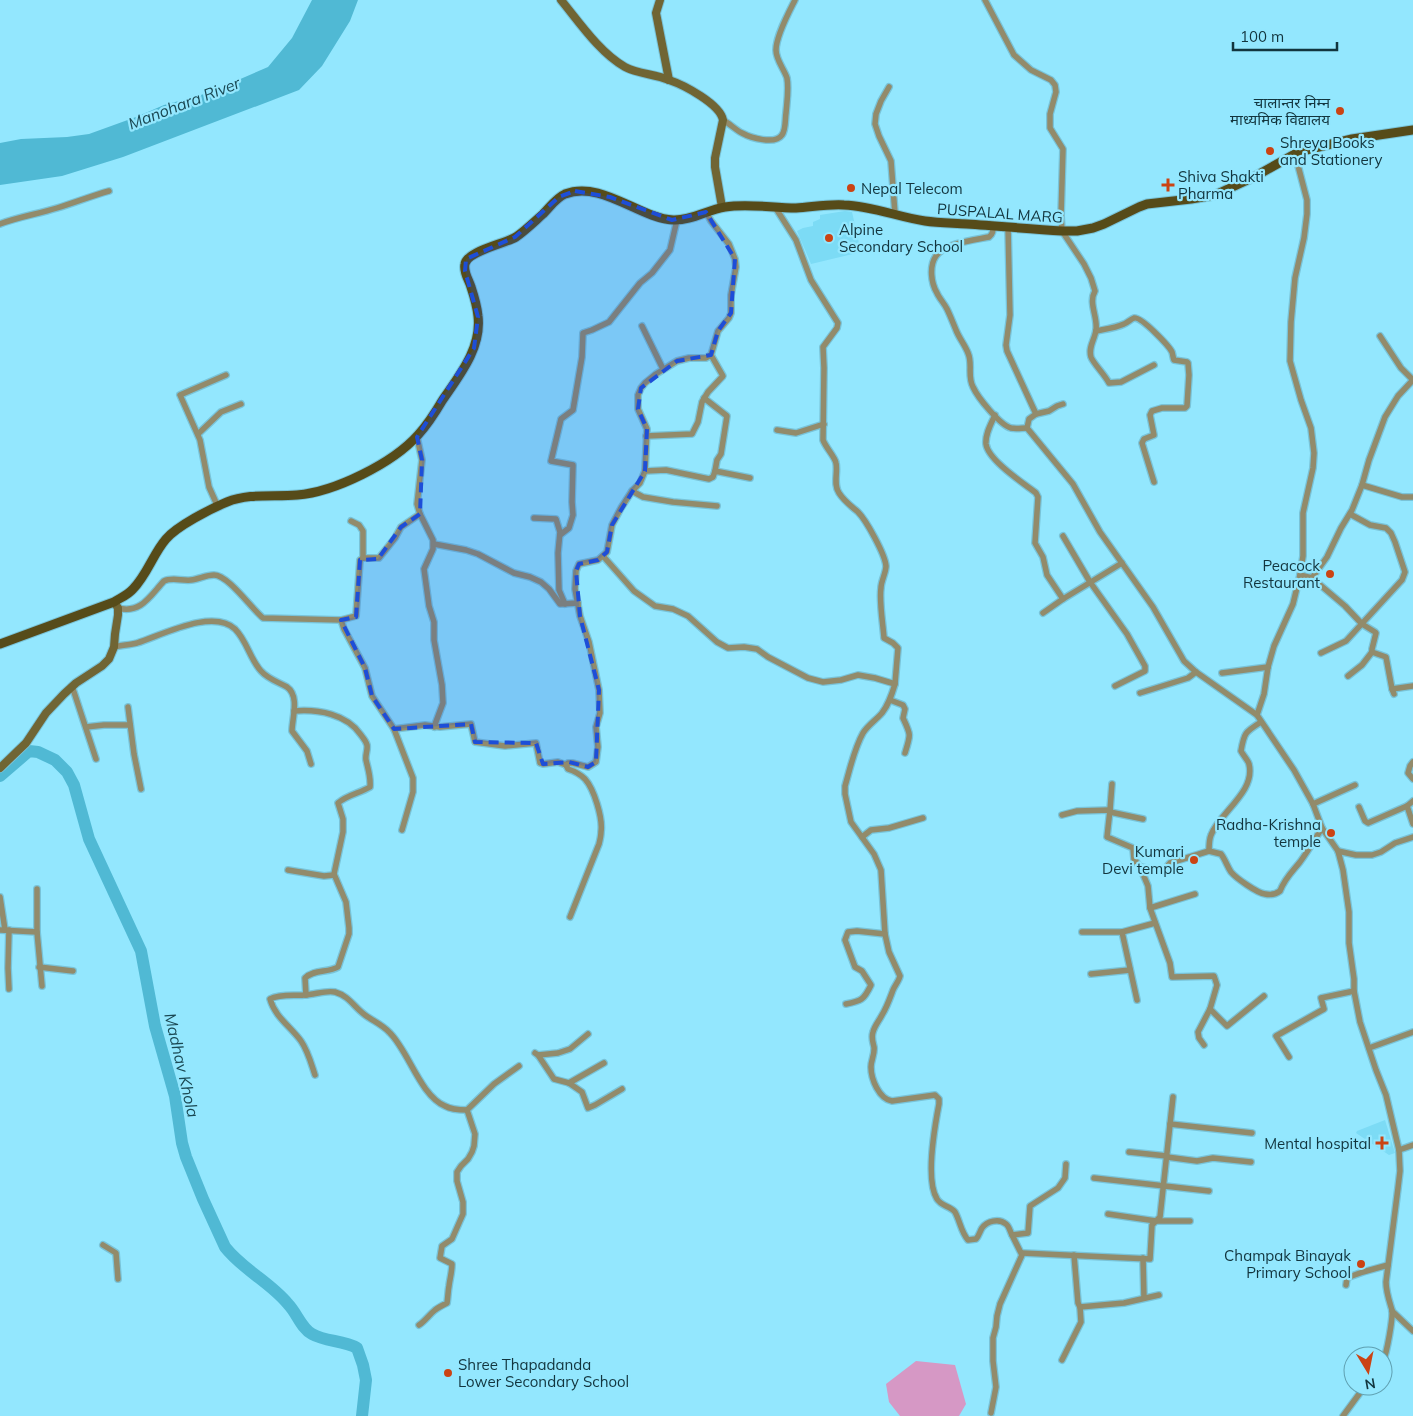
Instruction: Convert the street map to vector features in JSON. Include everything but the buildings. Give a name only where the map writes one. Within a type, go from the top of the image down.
[{"type":"main road","name":"PUSPALAL MARG","points":[[0,644],[116,605],[140,580],[167,538],[181,527],[228,502],[241,498],[302,495],[323,490],[339,485],[378,466],[396,454],[417,437],[462,372],[474,348],[479,332],[478,317],[476,303],[464,265],[466,260],[470,256],[515,237],[530,226],[559,197],[575,192],[584,192],[610,197],[661,218],[677,220],[686,219],[722,207],[796,208],[843,204],[876,209],[927,221],[1076,231],[1104,224],[1139,206],[1215,195],[1254,177],[1295,154],[1352,140],[1413,130]]},
{"type":"street","points":[[561,0],[599,46],[626,68],[669,80],[688,89],[710,102],[722,116],[723,120],[742,133],[768,140],[777,139],[782,135],[784,128],[788,84],[776,50],[785,20],[795,0]]},
{"type":"street","points":[[660,0],[656,13],[669,80]]},
{"type":"street","points":[[985,0],[1014,55],[1031,70],[1051,80],[1055,85],[1056,92],[1049,124],[1051,131],[1063,149],[1062,231],[1084,264],[1095,292],[1092,297],[1096,331],[1091,345],[1090,353],[1092,360],[1109,383],[1121,382],[1137,372],[1154,365]]},
{"type":"street","points":[[889,87],[879,108],[875,124],[891,161],[895,214]]},
{"type":"street","points":[[722,207],[715,158],[723,120]]},
{"type":"street","points":[[1257,715],[1264,694],[1268,667],[1274,646],[1293,604],[1300,575],[1303,556],[1303,513],[1312,474],[1314,453],[1312,428],[1301,400],[1290,361],[1291,322],[1296,278],[1307,214],[1307,200],[1295,154]]},
{"type":"street","points":[[0,224],[65,206],[92,195],[109,191]]},
{"type":"street","points":[[775,207],[796,240],[811,280],[838,323],[837,328],[823,347],[823,440],[835,459],[838,492],[844,501],[866,523],[878,544],[886,566],[880,587],[884,638],[898,648],[897,666],[890,700],[882,713],[869,726],[860,739],[845,786],[848,814],[851,822],[874,854],[881,870],[885,934],[889,952],[900,976],[890,1001],[873,1030],[872,1041],[874,1048],[871,1065],[873,1077],[880,1093],[888,1100],[937,1096],[939,1104],[933,1150],[932,1182],[933,1190],[940,1203],[955,1212],[964,1236],[968,1240],[976,1239],[983,1227],[988,1223],[993,1221],[1003,1222],[1007,1225],[1022,1253],[1021,1260],[1000,1304],[997,1316],[993,1338],[996,1387],[991,1415]]},
{"type":"street","points":[[566,765],[573,763],[588,767],[596,762],[598,756],[596,727],[600,713],[599,690],[589,642],[580,616],[575,589],[576,571],[579,564],[598,560],[606,552],[612,525],[632,491],[640,483],[645,471],[647,429],[638,408],[638,395],[645,383],[677,361],[689,358],[706,358],[711,355],[718,331],[731,313],[731,295],[736,258],[729,244],[706,212]]},
{"type":"street","points":[[560,535],[569,528],[573,515],[573,465],[551,461],[561,419],[573,410],[582,357],[583,333],[609,322],[640,283],[652,272],[670,250],[677,220]]},
{"type":"street","points":[[993,226],[993,232],[989,237],[953,245],[940,252],[934,261],[932,277],[937,294],[944,303],[968,352],[971,363],[969,374],[972,387],[988,408],[1005,424],[1011,428],[1027,428]]},
{"type":"street","points":[[1008,227],[1010,315],[1006,345],[1036,414]]},
{"type":"street","points":[[1096,331],[1125,324],[1134,318],[1138,318],[1168,347],[1172,352],[1174,360],[1188,363],[1187,406],[1185,408],[1162,408],[1152,411],[1150,415],[1154,434],[1144,439],[1142,443],[1154,482]]},
{"type":"street","points":[[642,326],[663,369]]},
{"type":"street","points":[[1312,578],[1328,557],[1341,528],[1350,514],[1362,485],[1385,416],[1398,396],[1413,380],[1401,368],[1380,336]]},
{"type":"street","points":[[646,436],[692,434],[698,422],[704,398],[723,376],[711,355]]},
{"type":"street","points":[[218,507],[209,486],[198,434],[180,395],[226,375]]},
{"type":"street","points":[[645,471],[666,470],[709,478],[713,477],[717,460],[721,454],[727,416],[704,398]]},
{"type":"street","points":[[198,434],[221,412],[240,404]]},
{"type":"street","points":[[1027,428],[1029,420],[1036,414],[1049,411],[1063,404]]},
{"type":"street","points":[[995,415],[986,434],[986,446],[993,458],[1036,492],[1038,497],[1035,543],[1043,557],[1047,574],[1063,599]]},
{"type":"street","points":[[777,430],[796,433],[824,424]]},
{"type":"street","points":[[1027,428],[1073,484],[1100,532],[1153,607],[1184,661],[1196,672],[1257,715],[1294,770],[1313,804],[1322,828],[1338,851],[1346,885],[1349,912],[1349,943],[1354,991],[1360,1022],[1386,1095],[1399,1150],[1400,1171],[1386,1291],[1392,1311],[1387,1346]]},
{"type":"street","points":[[417,437],[422,460],[417,504],[434,544],[424,569],[429,606],[434,622],[434,640],[442,685],[443,703],[434,727]]},
{"type":"street","points":[[715,471],[750,478]]},
{"type":"street","points":[[1362,485],[1402,497],[1413,498]]},
{"type":"street","points":[[632,491],[643,497],[717,506]]},
{"type":"street","points":[[0,768],[26,743],[46,713],[72,686],[102,666],[109,659],[114,646],[116,605],[124,610],[134,610],[168,579],[193,580],[216,575],[223,578],[244,597],[263,618],[341,620],[356,616],[360,560],[364,558],[379,558],[395,538],[401,526],[420,514]]},
{"type":"street","points":[[1321,653],[1346,641],[1402,580],[1405,572],[1391,533],[1386,528],[1370,525],[1350,514]]},
{"type":"street","points":[[534,518],[556,519],[560,532],[558,553],[559,590],[566,604]]},
{"type":"street","points":[[351,521],[359,525],[363,530],[364,558]]},
{"type":"street","points":[[1063,536],[1090,582],[1127,634],[1144,666],[1145,671],[1115,686]]},
{"type":"street","points":[[434,544],[478,554],[514,573],[535,580],[549,589],[560,604],[578,603]]},
{"type":"street","points":[[603,556],[634,591],[656,606],[673,609],[688,616],[717,642],[728,648],[744,647],[757,649],[768,657],[808,678],[823,682],[841,680],[858,675],[894,684]]},
{"type":"street","points":[[1043,613],[1122,563]]},
{"type":"street","points":[[1300,575],[1312,578],[1346,606],[1362,624],[1376,633],[1372,652],[1362,665],[1348,676]]},
{"type":"street","points":[[341,620],[365,668],[372,696],[394,729],[413,778],[413,792],[402,830]]},
{"type":"street","points":[[114,646],[135,643],[203,622],[220,621],[228,624],[236,630],[262,673],[291,691],[294,711],[292,731],[307,751],[310,764]]},
{"type":"street","points":[[1372,652],[1386,657],[1393,691],[1413,686]]},
{"type":"street","points":[[1222,673],[1268,667]]},
{"type":"street","points":[[1140,692],[1188,678],[1196,672]]},
{"type":"street","points":[[72,686],[96,758]]},
{"type":"street","points":[[890,700],[903,706],[905,709],[903,718],[910,737],[905,753]]},
{"type":"street","points":[[128,707],[141,789]]},
{"type":"street","points":[[294,711],[316,710],[350,722],[357,729],[367,746],[366,758],[370,787],[338,802],[343,819],[343,832],[334,875],[346,902],[349,934],[338,967],[333,970],[312,973],[305,978],[306,995]]},
{"type":"street","points":[[1208,851],[1211,835],[1243,791],[1249,777],[1249,764],[1241,751],[1243,737],[1250,728],[1261,722]]},
{"type":"street","points":[[394,729],[425,725],[440,727],[471,724],[475,742],[502,746],[536,743],[540,763],[558,762],[566,765],[568,769],[578,773],[585,779],[591,790],[602,831],[599,844],[570,916]]},
{"type":"street","points":[[86,727],[130,725]]},
{"type":"street","points":[[1413,762],[1408,773],[1413,779]]},
{"type":"street","points":[[1112,784],[1107,836],[1133,848],[1134,859],[1140,867],[1148,886],[1150,908],[1170,963],[1172,977],[1214,976],[1217,985],[1210,1009],[1198,1032],[1199,1038],[1204,1045]]},
{"type":"street","points":[[1313,804],[1355,785]]},
{"type":"street","points":[[1359,807],[1365,821],[1368,823],[1407,806],[1413,801]]},
{"type":"street","points":[[1407,806],[1413,824]]},
{"type":"street","points":[[1062,815],[1077,811],[1110,811],[1143,819]]},
{"type":"street","points":[[862,837],[871,830],[889,828],[923,818]]},
{"type":"street","points":[[1140,867],[1163,871],[1170,864],[1208,851],[1221,854],[1232,872],[1242,881],[1265,894],[1274,894],[1280,891],[1284,881],[1299,863],[1322,828]]},
{"type":"street","points":[[1338,851],[1372,856],[1413,837]]},
{"type":"street","points":[[288,870],[318,875],[334,875]]},
{"type":"street","points":[[37,889],[37,932],[42,986]]},
{"type":"street","points":[[1150,908],[1195,894]]},
{"type":"street","points":[[0,897],[5,930],[9,989]]},
{"type":"street","points":[[1082,932],[1122,932],[1155,923]]},
{"type":"street","points":[[5,930],[37,932]]},
{"type":"street","points":[[846,1004],[860,1001],[866,995],[871,985],[862,971],[855,968],[845,940],[848,932],[885,934]]},
{"type":"street","points":[[1122,932],[1137,1000]]},
{"type":"street","points":[[40,967],[73,971]]},
{"type":"street","points":[[1091,974],[1130,970]]},
{"type":"street","points":[[1289,1057],[1276,1036],[1324,1009],[1322,998],[1354,991]]},
{"type":"street","points":[[315,1075],[306,1050],[281,1018],[270,999],[288,995],[334,992],[351,1000],[364,1014],[384,1026],[392,1034],[424,1086],[437,1102],[450,1109],[467,1110],[494,1084],[518,1066]]},
{"type":"street","points":[[1210,1009],[1227,1026],[1264,996]]},
{"type":"street","points":[[1369,1048],[1413,1032]]},
{"type":"street","points":[[588,1034],[564,1052],[536,1054],[554,1078],[582,1092],[588,1108],[596,1106],[622,1089]]},
{"type":"street","points":[[569,1084],[604,1063]]},
{"type":"street","points":[[1022,1253],[1150,1258],[1152,1225],[1160,1217],[1173,1097]]},
{"type":"street","points":[[419,1326],[438,1307],[447,1303],[452,1276],[452,1264],[440,1258],[442,1246],[452,1239],[463,1214],[463,1202],[457,1180],[458,1172],[472,1152],[475,1134],[467,1110]]},
{"type":"street","points":[[1170,1124],[1252,1133]]},
{"type":"street","points":[[1399,1150],[1413,1146]]},
{"type":"street","points":[[1129,1152],[1197,1160],[1213,1158],[1251,1162]]},
{"type":"street","points":[[1012,1235],[1028,1233],[1030,1206],[1058,1188],[1065,1178],[1066,1164]]},
{"type":"street","points":[[1094,1178],[1209,1191]]},
{"type":"street","points":[[1108,1214],[1156,1221],[1190,1221]]},
{"type":"street","points":[[103,1245],[116,1253],[118,1279]]},
{"type":"street","points":[[1062,1360],[1081,1322],[1074,1254]]},
{"type":"street","points":[[1143,1258],[1144,1298]]},
{"type":"street","points":[[1346,1285],[1346,1280],[1349,1277],[1388,1265]]},
{"type":"street","points":[[1080,1306],[1124,1304],[1159,1295]]},
{"type":"street","points":[[1392,1311],[1413,1331]]},
{"type":"street","points":[[1343,1416],[1358,1396]]},
{"type":"highlighted area","points":[[575,191],[610,197],[672,220],[706,212],[735,259],[731,313],[718,331],[711,355],[677,361],[641,388],[638,409],[647,429],[645,471],[612,525],[607,552],[598,560],[579,564],[576,571],[580,616],[599,690],[596,762],[588,767],[569,762],[543,764],[536,743],[475,742],[471,724],[394,729],[372,696],[365,668],[341,620],[356,617],[360,560],[378,559],[401,527],[420,514],[422,460],[417,437],[474,348],[478,317],[465,271],[466,259],[515,237],[559,197]]},
{"type":"shaded area","name":"Alpine Secondary School","points":[[845,211],[852,212],[861,252],[811,264],[797,231],[813,226],[813,222],[820,219],[820,215]]},
{"type":"shaded area","name":"Mental hospital","points":[[1385,1120],[1395,1153],[1389,1155],[1356,1133]]},
{"type":"shaded area","points":[[916,1361],[955,1365],[966,1404],[959,1416],[900,1416],[889,1402],[886,1384]]},
{"type":"water","name":"Manohara River","points":[[312,0],[358,0],[350,21],[322,66],[299,90],[123,157],[62,176],[0,185],[0,143],[21,139],[89,134],[164,105],[208,93],[268,67],[292,38]]},
{"type":"waterway","name":"Madhav Khola","points":[[0,776],[29,751],[38,752],[55,760],[67,772],[74,785],[89,839],[141,951],[155,1026],[175,1096],[182,1143],[203,1199],[225,1247],[240,1263],[281,1296],[308,1331],[317,1337],[357,1348],[366,1380],[362,1416]]},
{"type":"place","name":"चालान्तर निम्न माध्यमिक विद्यालय","points":[[1340,111]]},
{"type":"place","name":"Shreya Books and Stationery","points":[[1270,151]]},
{"type":"place","name":"Shiva Shakti Pharma","points":[[1168,185]]},
{"type":"place","name":"Nepal Telecom","points":[[851,188]]},
{"type":"place","name":"Alpine Secondary School","points":[[829,238]]},
{"type":"place","name":"Peacock Restaurant","points":[[1330,574]]},
{"type":"place","name":"Radha-Krishna temple","points":[[1331,833]]},
{"type":"place","name":"Kumari Devi temple","points":[[1194,860]]},
{"type":"place","name":"Mental hospital","points":[[1382,1143]]},
{"type":"place","name":"Champak Binayak Primary School","points":[[1361,1264]]},
{"type":"place","name":"Shree Thapadanda Lower Secondary School","points":[[448,1373]]}]
